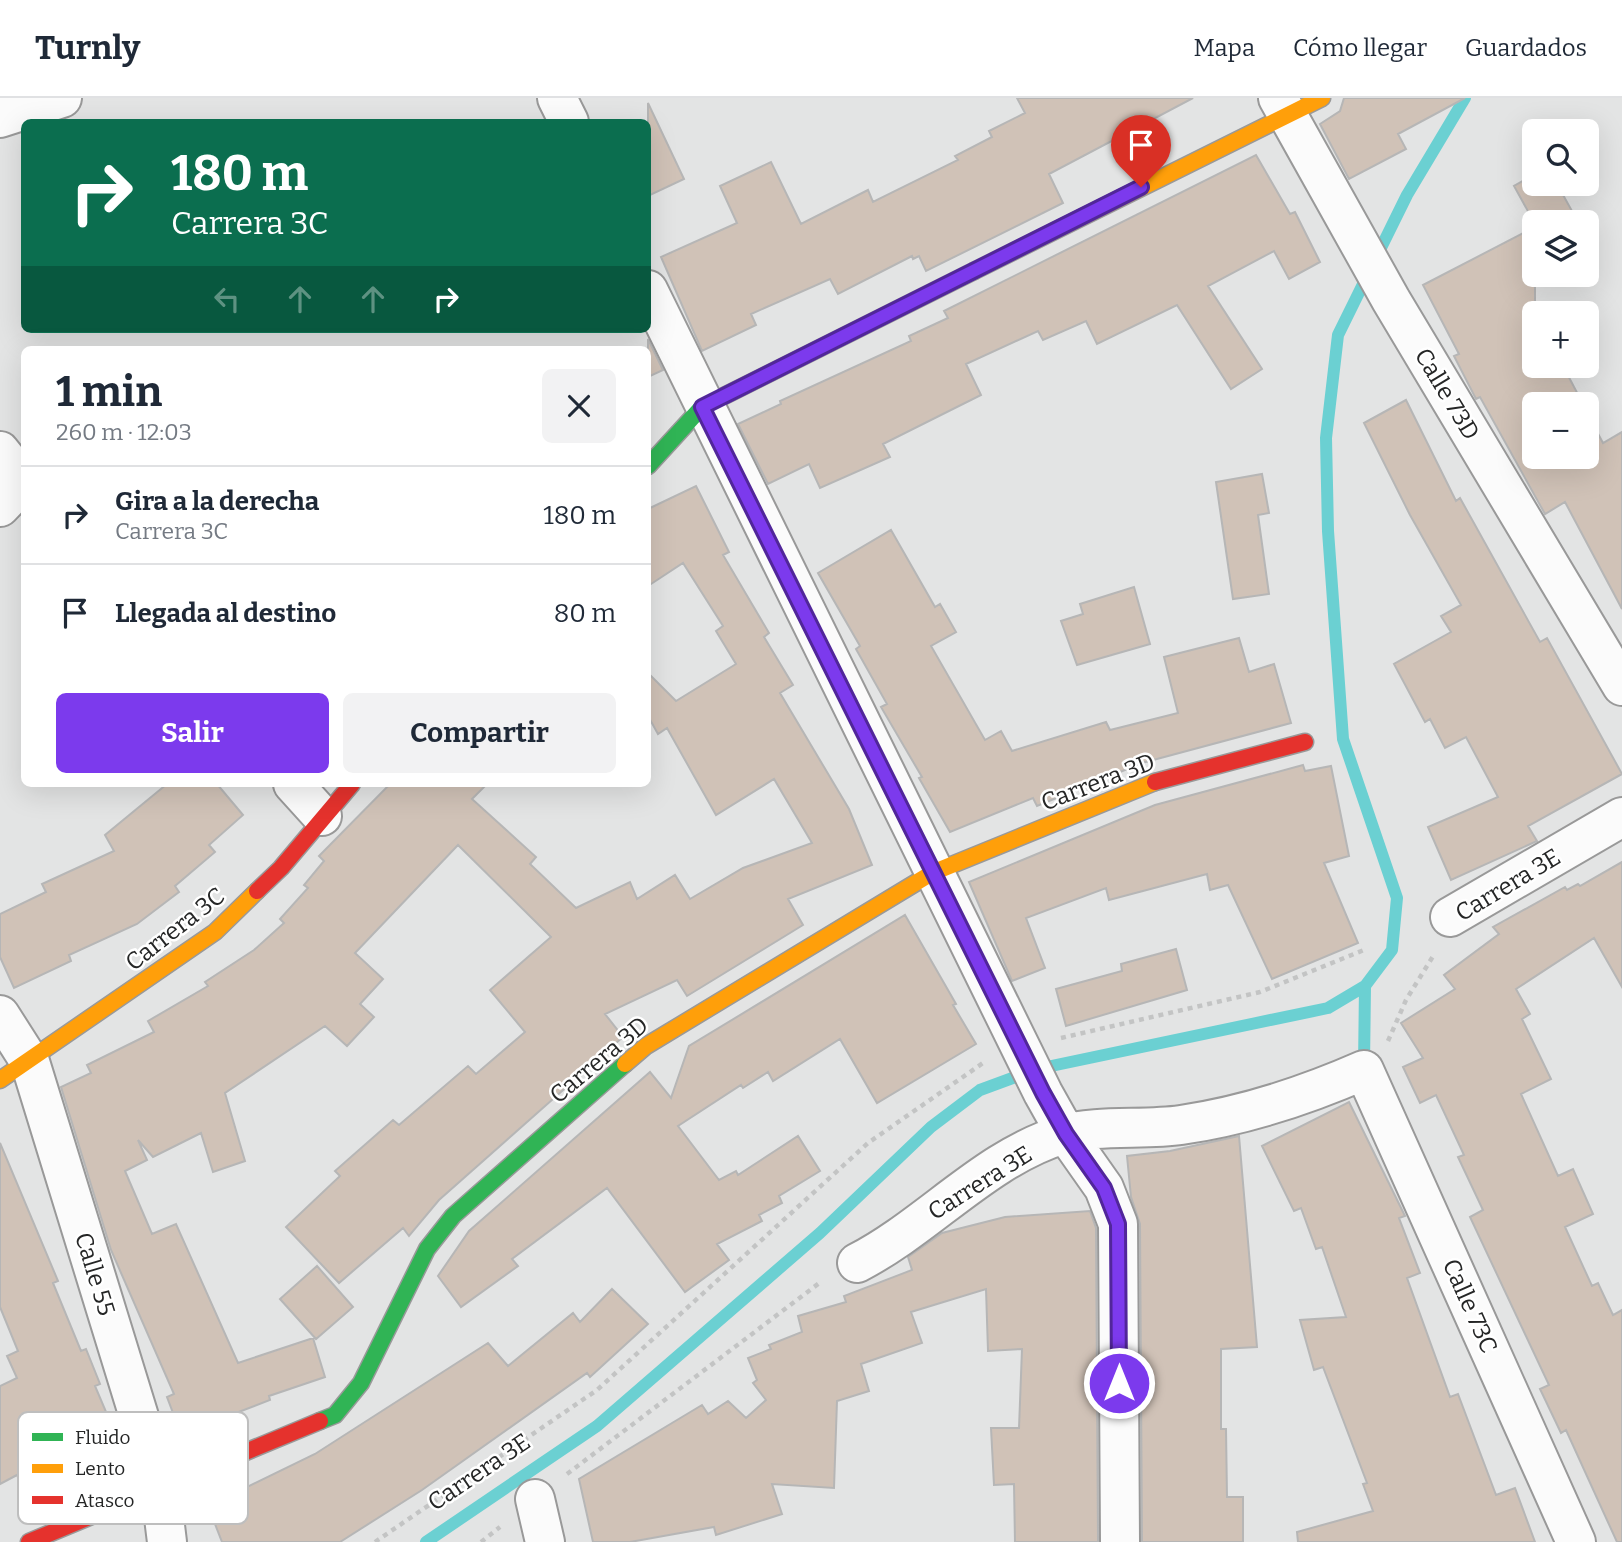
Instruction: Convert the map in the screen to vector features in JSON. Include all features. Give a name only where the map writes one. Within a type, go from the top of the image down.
[{"type":"street","points":[[0,118],[62,98]]},
{"type":"street","points":[[557,98],[568,119]]},
{"type":"street","points":[[651,463],[702,407],[1282,106],[1322,98]]},
{"type":"street","name":"Calle 73D","points":[[1282,106],[1391,300],[1622,685]]},
{"type":"street","points":[[651,296],[702,407],[932,873],[1043,1093],[1066,1134],[1104,1188],[1118,1224],[1120,1542]]},
{"type":"street","points":[[0,451],[21,478]]},
{"type":"street","points":[[0,506],[21,485]]},
{"type":"street","name":"Carrera 3D","points":[[248,1450],[335,1415],[361,1383],[427,1249],[453,1216],[646,1046],[932,873],[1148,784],[1305,741]]},
{"type":"street","points":[[296,787],[322,816]]},
{"type":"street","name":"Carrera 3C","points":[[15,1071],[215,932],[281,868],[322,816],[349,787]]},
{"type":"street","name":"Carrera 3E","points":[[1450,917],[1622,817]]},
{"type":"street","name":"Calle 55","points":[[0,1015],[15,1071],[134,1412]]},
{"type":"street","name":"Carrera 3E","points":[[857,1263],[877,1253],[1010,1159],[1066,1134],[1182,1125],[1287,1099],[1364,1070]]},
{"type":"street","name":"Calle 73C","points":[[1364,1070],[1576,1542]]},
{"type":"street","points":[[535,1499],[545,1542]]},
{"type":"street","name":"Carrera 3D","points":[[29,1542],[70,1524]]},
{"type":"street","name":"Calle 55","points":[[165,1524],[167,1542]]},
{"type":"path","name":"Carrera 3E","points":[[1364,1070],[1385,1051],[1391,1027],[1440,945],[1450,917]]},
{"type":"path","name":"Carrera 3E","points":[[375,1542],[597,1390],[868,1143],[983,1063],[1021,1048],[1261,992],[1364,950]]},
{"type":"path","name":"Carrera 3E","points":[[481,1542],[793,1300],[857,1263]]},
{"type":"building","points":[[1017,98],[1193,98],[1049,174],[1063,203],[926,271],[919,256],[913,259],[912,256],[838,294],[830,279],[751,314],[756,325],[702,351],[661,257],[737,223],[720,186],[771,162],[801,224],[868,190],[873,202],[958,160],[955,156],[992,137],[989,131],[1025,113]]},
{"type":"building","points":[[1344,98],[1465,98],[1398,134],[1406,149],[1349,179],[1320,124],[1340,111]]},
{"type":"building","points":[[648,103],[684,179],[651,195],[651,119],[648,119]]},
{"type":"building","points":[[1256,155],[1290,214],[1295,212],[1320,262],[1289,279],[1274,251],[1208,286],[1262,369],[1231,389],[1177,305],[1097,344],[1086,321],[1043,340],[1038,331],[966,364],[981,395],[883,444],[890,457],[820,488],[809,464],[768,484],[738,424],[781,404],[780,401],[911,341],[909,336],[948,318],[944,311]]},
{"type":"building","points":[[1522,181],[1522,196],[1564,196],[1571,210],[1527,210],[1514,186]]},
{"type":"building","points":[[1522,234],[1522,287],[1535,287],[1535,301],[1522,301],[1522,378],[1569,378],[1577,392],[1522,392],[1522,469],[1599,469],[1599,436],[1603,443],[1622,432],[1622,609],[1565,502],[1545,514],[1480,397],[1476,399],[1454,356],[1459,354],[1423,285]]},
{"type":"building","points":[[648,339],[663,370],[651,376],[651,346],[648,346]]},
{"type":"building","points":[[1406,400],[1456,501],[1460,498],[1540,642],[1547,638],[1622,774],[1528,826],[1537,841],[1451,880],[1428,827],[1498,797],[1466,737],[1445,748],[1430,719],[1425,722],[1394,664],[1451,632],[1441,616],[1461,605],[1410,515],[1364,423]]},
{"type":"building","points":[[1262,474],[1269,513],[1258,515],[1269,594],[1233,599],[1216,482]]},
{"type":"building","points":[[696,486],[729,552],[723,555],[769,633],[764,637],[793,685],[780,693],[849,809],[872,865],[788,899],[803,925],[687,996],[677,980],[605,1014],[623,1037],[439,1200],[409,1236],[403,1228],[339,1283],[286,1227],[340,1176],[335,1171],[393,1120],[399,1125],[468,1066],[476,1074],[525,1032],[490,990],[551,937],[458,845],[355,953],[383,979],[360,1004],[374,1017],[347,1046],[325,1026],[225,1093],[245,1161],[213,1172],[201,1133],[153,1157],[138,1140],[147,1160],[125,1171],[152,1234],[176,1224],[238,1363],[313,1338],[325,1377],[269,1396],[270,1400],[239,1412],[173,1412],[167,1397],[174,1394],[111,1250],[61,1087],[91,1073],[87,1065],[154,1032],[148,1021],[208,986],[205,982],[254,950],[284,923],[280,919],[308,888],[304,885],[324,861],[319,856],[387,787],[484,787],[472,799],[536,857],[530,864],[576,908],[630,882],[637,899],[675,875],[690,899],[743,868],[812,843],[774,779],[716,815],[667,728],[658,734],[651,721],[651,676],[676,701],[736,664],[716,631],[723,626],[683,563],[651,584],[651,508]]},
{"type":"building","points":[[891,530],[935,607],[940,604],[956,632],[931,646],[985,740],[1001,731],[1012,751],[1106,722],[1110,730],[1178,713],[1164,657],[1239,638],[1249,672],[1274,664],[1291,723],[1142,763],[1037,806],[1033,798],[950,832],[881,707],[887,704],[856,649],[860,646],[818,573]]},
{"type":"building","points":[[1134,587],[1150,644],[1077,665],[1061,621],[1083,614],[1080,604]]},
{"type":"building","points":[[1303,765],[1305,771],[1331,766],[1349,856],[1324,863],[1358,943],[1272,979],[1228,885],[1210,890],[1207,874],[1109,900],[1106,888],[1026,918],[1045,968],[1012,981],[969,882],[1155,805]]},
{"type":"building","points":[[163,787],[220,787],[243,815],[209,845],[215,852],[175,886],[179,892],[137,924],[69,955],[71,961],[14,988],[0,957],[0,914],[46,892],[42,884],[114,851],[105,835]]},
{"type":"building","points":[[1622,862],[1622,987],[1594,938],[1516,989],[1530,1014],[1522,1019],[1551,1079],[1521,1094],[1558,1176],[1573,1169],[1593,1214],[1565,1227],[1592,1286],[1598,1283],[1613,1315],[1622,1310],[1622,1542],[1617,1542],[1566,1430],[1561,1433],[1540,1389],[1549,1385],[1470,1217],[1483,1210],[1458,1157],[1464,1155],[1436,1095],[1420,1103],[1403,1067],[1423,1058],[1401,1023],[1455,989],[1444,975],[1499,934],[1493,927],[1565,887],[1567,890],[1578,884],[1580,886]]},
{"type":"building","points":[[905,915],[976,1044],[877,1103],[840,1039],[773,1081],[768,1072],[743,1088],[741,1085],[678,1126],[719,1180],[736,1171],[738,1175],[798,1136],[820,1171],[779,1196],[782,1203],[759,1215],[762,1221],[717,1244],[729,1260],[685,1292],[607,1188],[512,1259],[518,1266],[461,1307],[438,1276],[469,1231],[650,1072],[671,1098],[689,1046]]},
{"type":"building","points":[[1176,949],[1187,990],[1066,1026],[1056,989],[1122,971],[1121,964]]},
{"type":"building","points":[[1349,1102],[1405,1216],[1399,1218],[1420,1273],[1407,1278],[1450,1397],[1458,1394],[1496,1495],[1515,1488],[1535,1542],[1298,1542],[1297,1532],[1373,1511],[1363,1484],[1367,1483],[1323,1367],[1314,1370],[1300,1320],[1346,1317],[1322,1247],[1316,1249],[1301,1208],[1294,1211],[1262,1146]]},
{"type":"building","points":[[1239,1136],[1257,1347],[1221,1349],[1221,1429],[1226,1429],[1227,1497],[1243,1497],[1243,1542],[1142,1542],[1140,1224],[1131,1197],[1127,1156],[1170,1151]]},
{"type":"building","points":[[0,1143],[58,1281],[53,1283],[81,1351],[86,1349],[100,1384],[95,1386],[106,1412],[18,1412],[18,1477],[17,1475],[0,1484],[0,1386],[17,1378],[7,1356],[18,1351],[0,1307]]},
{"type":"building","points":[[1090,1211],[1096,1228],[1098,1542],[1015,1542],[1014,1484],[994,1485],[991,1428],[1019,1428],[1022,1349],[988,1351],[986,1289],[911,1312],[922,1343],[861,1364],[869,1391],[837,1401],[834,1488],[772,1484],[782,1514],[716,1535],[714,1527],[630,1542],[593,1542],[579,1479],[702,1405],[708,1414],[728,1401],[746,1418],[766,1400],[753,1383],[757,1380],[748,1358],[771,1349],[769,1345],[802,1332],[798,1316],[846,1302],[844,1296],[912,1270],[908,1257],[942,1233],[1005,1217]]},
{"type":"building","points":[[317,1266],[353,1307],[316,1339],[280,1299]]},
{"type":"building","points":[[612,1289],[648,1324],[590,1377],[587,1373],[422,1490],[340,1542],[222,1542],[215,1524],[248,1524],[248,1487],[315,1454],[488,1343],[508,1366],[573,1313],[580,1322]]},
{"type":"waterway","points":[[426,1542],[597,1426],[820,1233],[931,1127],[980,1090],[1037,1069],[1328,1008],[1365,986],[1392,950],[1397,898],[1343,739],[1328,531],[1326,438],[1338,335],[1407,195],[1465,98]]},
{"type":"waterway","name":"Calle 73C","points":[[1364,1066],[1365,986]]},
{"type":"traffic: fast","points":[[651,463],[702,407],[974,271]]},
{"type":"traffic: fast","points":[[320,1421],[335,1415],[361,1383],[427,1249],[453,1216],[625,1064]]},
{"type":"traffic: slow","points":[[974,271],[1322,98]]},
{"type":"traffic: slow","points":[[625,1064],[646,1046],[932,873],[1155,782]]},
{"type":"traffic: slow","points":[[0,1080],[215,932],[257,891]]},
{"type":"traffic: jam","points":[[1155,782],[1305,742]]},
{"type":"traffic: jam","points":[[257,891],[281,868],[349,787]]},
{"type":"traffic: jam","points":[[248,1451],[320,1421]]},
{"type":"traffic: jam","points":[[29,1542],[72,1524]]},
{"type":"route","points":[[1119,1383],[1118,1224],[1104,1188],[1066,1134],[1043,1093],[702,407],[1141,187]]}]
